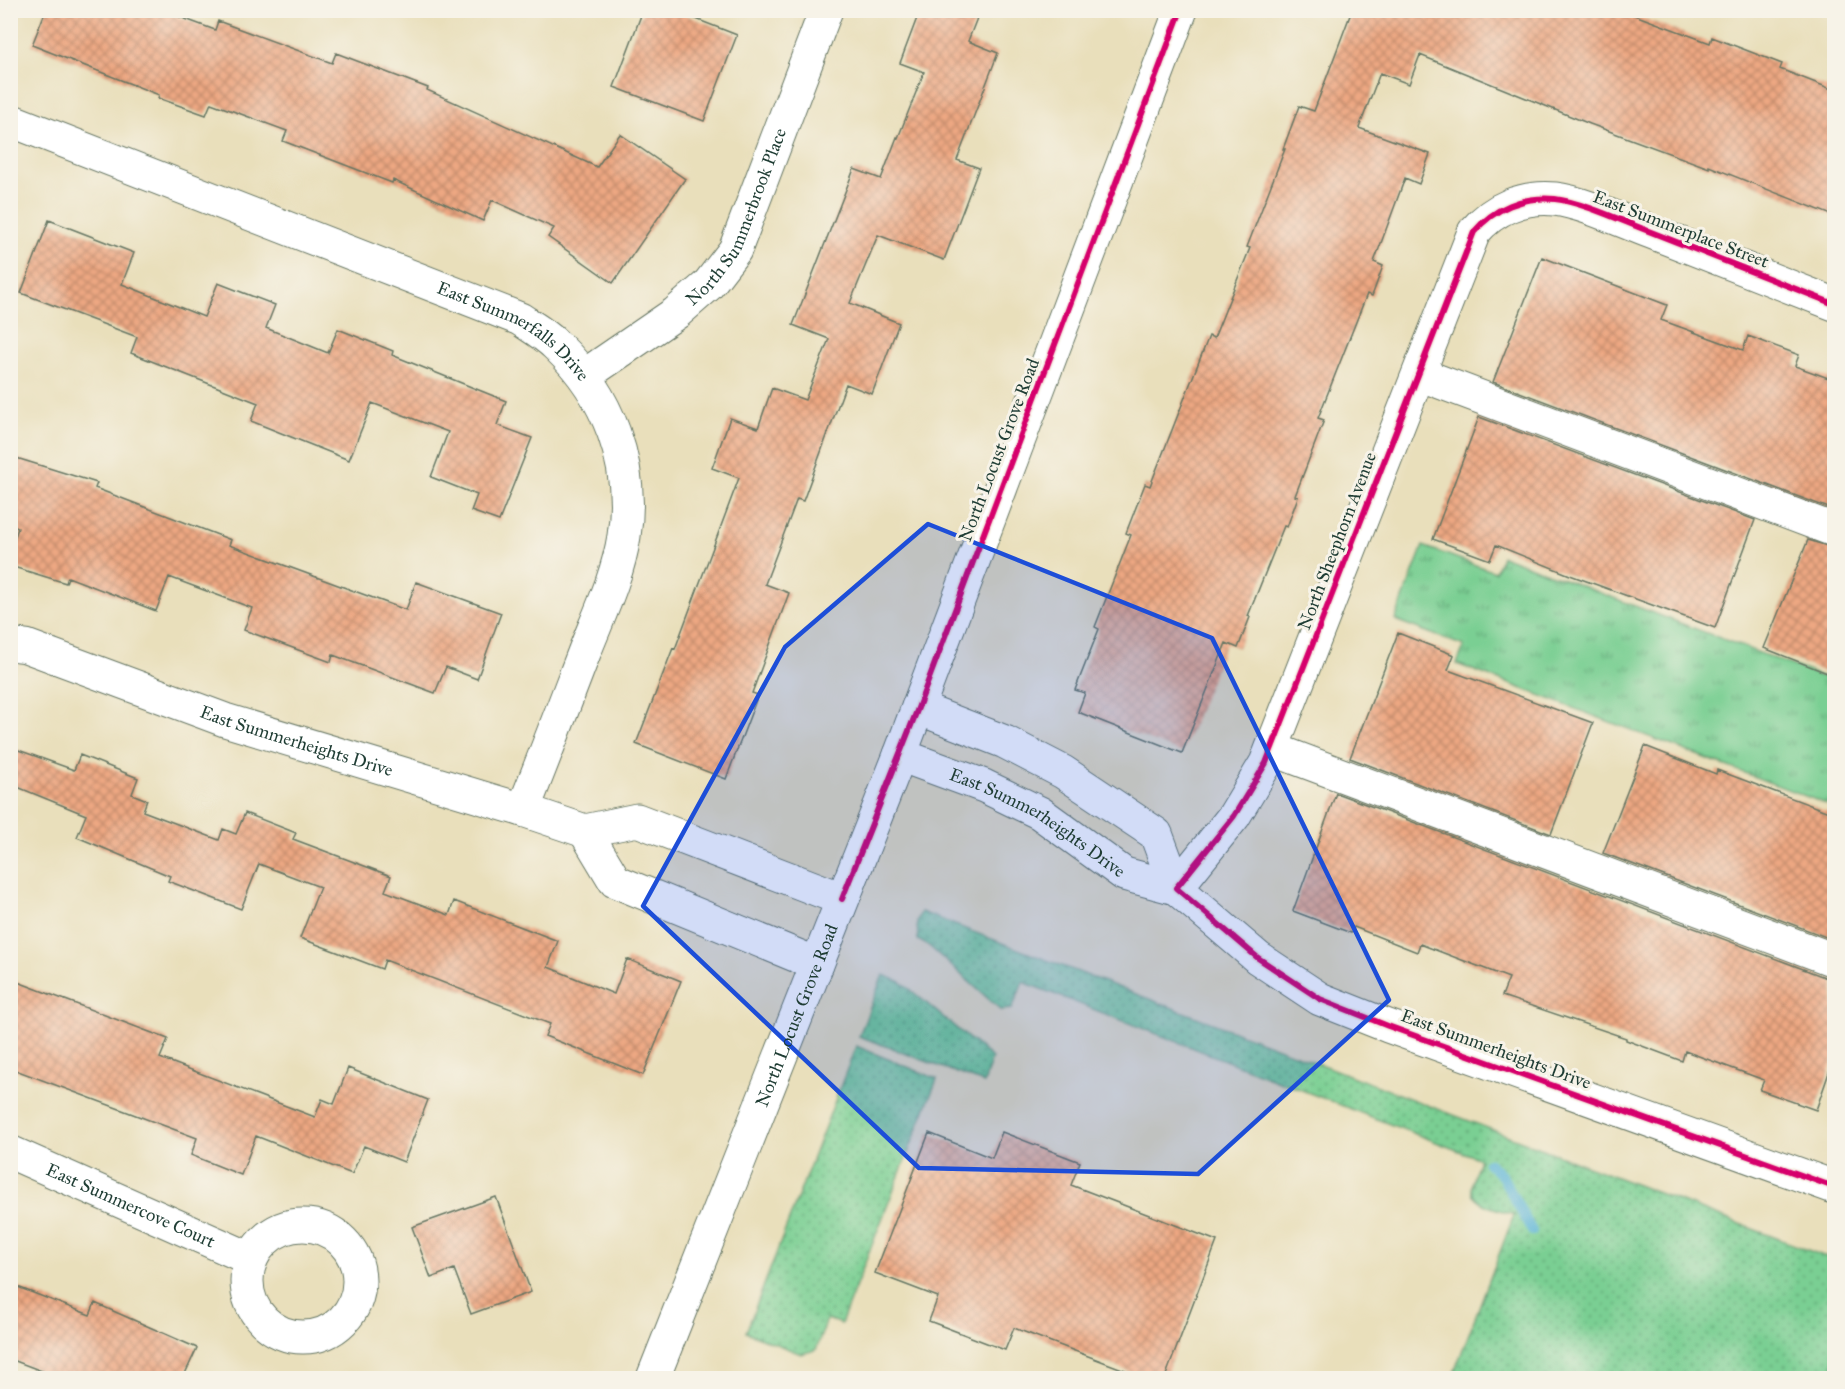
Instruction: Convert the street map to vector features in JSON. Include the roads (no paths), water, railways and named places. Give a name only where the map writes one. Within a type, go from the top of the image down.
[{"type":"street","name":"North Summerbrook Place","points":[[584,376],[676,313],[708,285],[735,250],[826,10]]},
{"type":"street","name":"North Locust Grove Road","points":[[653,1378],[918,708],[1181,10]]},
{"type":"street","name":"East Summerfalls Drive","points":[[10,120],[520,319],[555,344],[584,376],[606,412],[621,452],[627,494],[624,536],[613,579],[524,810]]},
{"type":"street","name":"East Summerplace Street","points":[[1514,203],[1554,199],[1572,203],[1834,304]]},
{"type":"street","name":"North Sheephorn Avenue","points":[[1176,888],[1234,816],[1266,763],[1474,232],[1495,212],[1514,203]]},
{"type":"street","points":[[1419,374],[1834,530]]},
{"type":"street","name":"East Summerheights Drive","points":[[10,644],[26,646],[225,720],[524,810],[585,831]]},
{"type":"street","name":"East Summerheights Drive","points":[[918,708],[1005,742],[1063,772],[1156,834],[1176,888]]},
{"type":"street","points":[[1272,749],[1834,960]]},
{"type":"street","name":"East Summerheights Drive","points":[[900,754],[984,786],[1040,813],[1124,874],[1176,888],[1258,958],[1320,999],[1388,1026],[1834,1187]]},
{"type":"street","points":[[817,964],[615,881],[585,831],[637,819],[842,899]]},
{"type":"street","name":"East Summercove Court","points":[[10,1152],[251,1259]]},
{"type":"waterway","points":[[1488,1163],[1502,1176],[1532,1231]]}]
